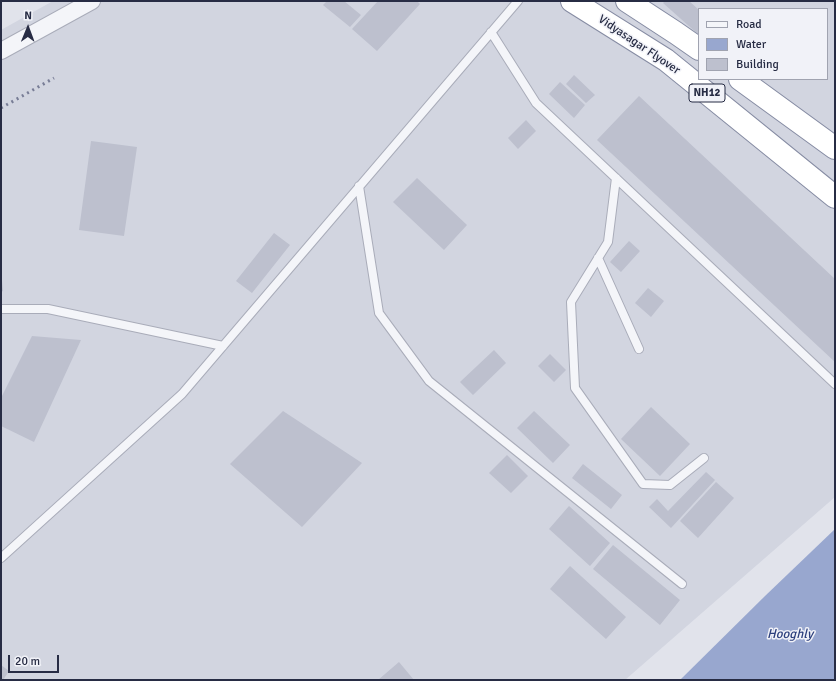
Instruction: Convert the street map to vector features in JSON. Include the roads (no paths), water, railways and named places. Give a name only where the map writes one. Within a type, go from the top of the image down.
[{"type":"highway","name":"Vidyasagar Flyover","points":[[572,1],[666,60],[835,197]]},
{"type":"highway","points":[[627,1],[676,32],[698,48]]},
{"type":"highway","name":"NH12","points":[[741,80],[835,148]]},
{"type":"street","points":[[1,51],[92,1]]},
{"type":"lane","points":[[1,558],[182,394],[518,1]]},
{"type":"lane","points":[[491,32],[536,103],[835,384]]},
{"type":"lane","points":[[616,178],[608,242],[571,302],[575,388],[643,484],[670,485],[704,458]]},
{"type":"lane","points":[[359,186],[379,313],[429,381],[682,584]]},
{"type":"lane","points":[[598,258],[639,349]]},
{"type":"lane","points":[[1,309],[48,309],[223,346]]},
{"type":"water","name":"Hooghly","points":[[835,529],[835,680],[680,680],[765,596]]},
{"type":"railway","points":[[1,108],[54,78]]}]
